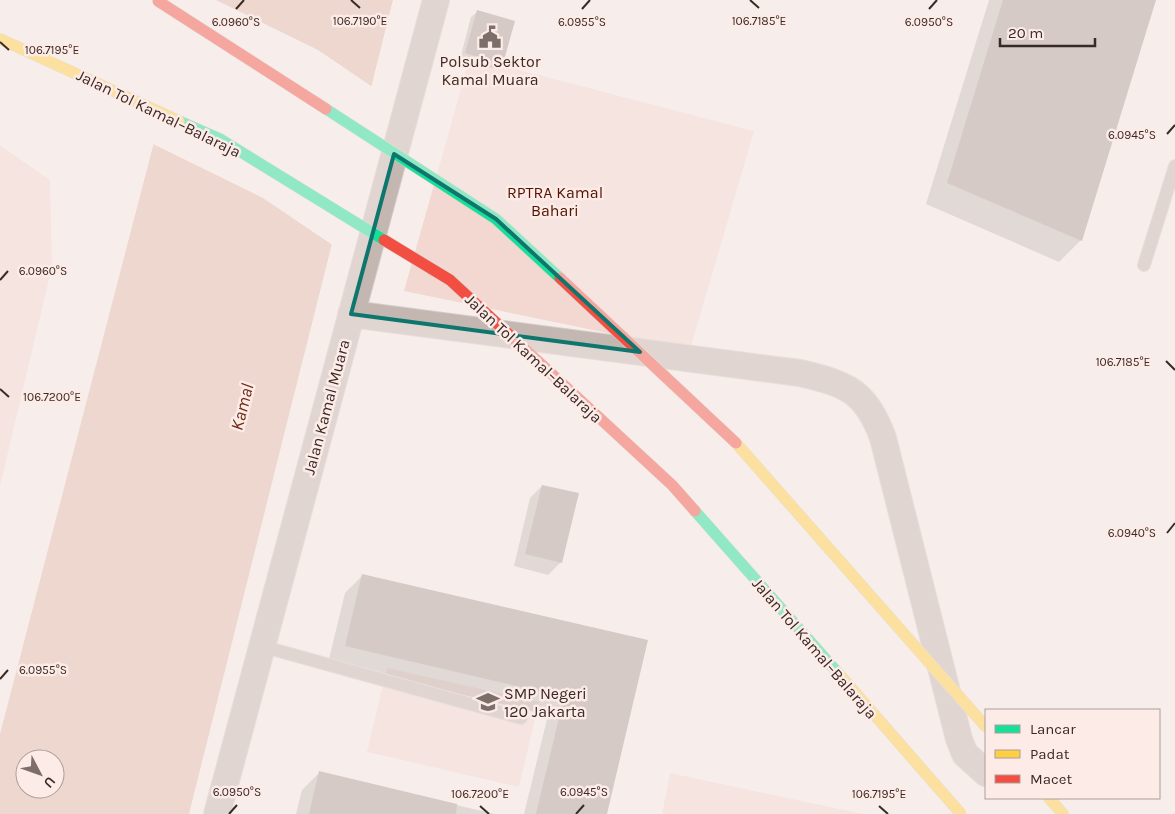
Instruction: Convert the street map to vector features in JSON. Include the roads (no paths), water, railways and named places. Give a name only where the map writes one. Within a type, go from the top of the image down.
[{"type":"highway","points":[[157,0],[496,219],[727,432],[985,726]]},
{"type":"highway","name":"Jalan Tol Kamal–Balaraja","points":[[0,39],[220,139],[450,280],[672,485],[961,814]]},
{"type":"highway","points":[[1049,799],[1063,814]]},
{"type":"street","name":"Jalan Kamal Muara","points":[[217,814],[260,646],[436,0]]},
{"type":"street","points":[[351,314],[800,373],[827,380],[848,389],[864,400],[875,414],[883,438],[959,739],[965,754],[985,773]]},
{"type":"lane","points":[[1144,265],[1175,166]]},
{"type":"lane","points":[[260,646],[521,718]]},
{"type":"water","name":"Kamal","points":[[191,0],[393,0],[189,814],[0,814],[0,734]]},
{"type":"place","name":"Polsub Sektor Kamal Muara","points":[[490,37]]},
{"type":"place","name":"SMP Negeri 120 Jakarta","points":[[488,702]]},
{"type":"park label","name":"RPTRA Kamal Bahari","points":[[555,201]]}]
